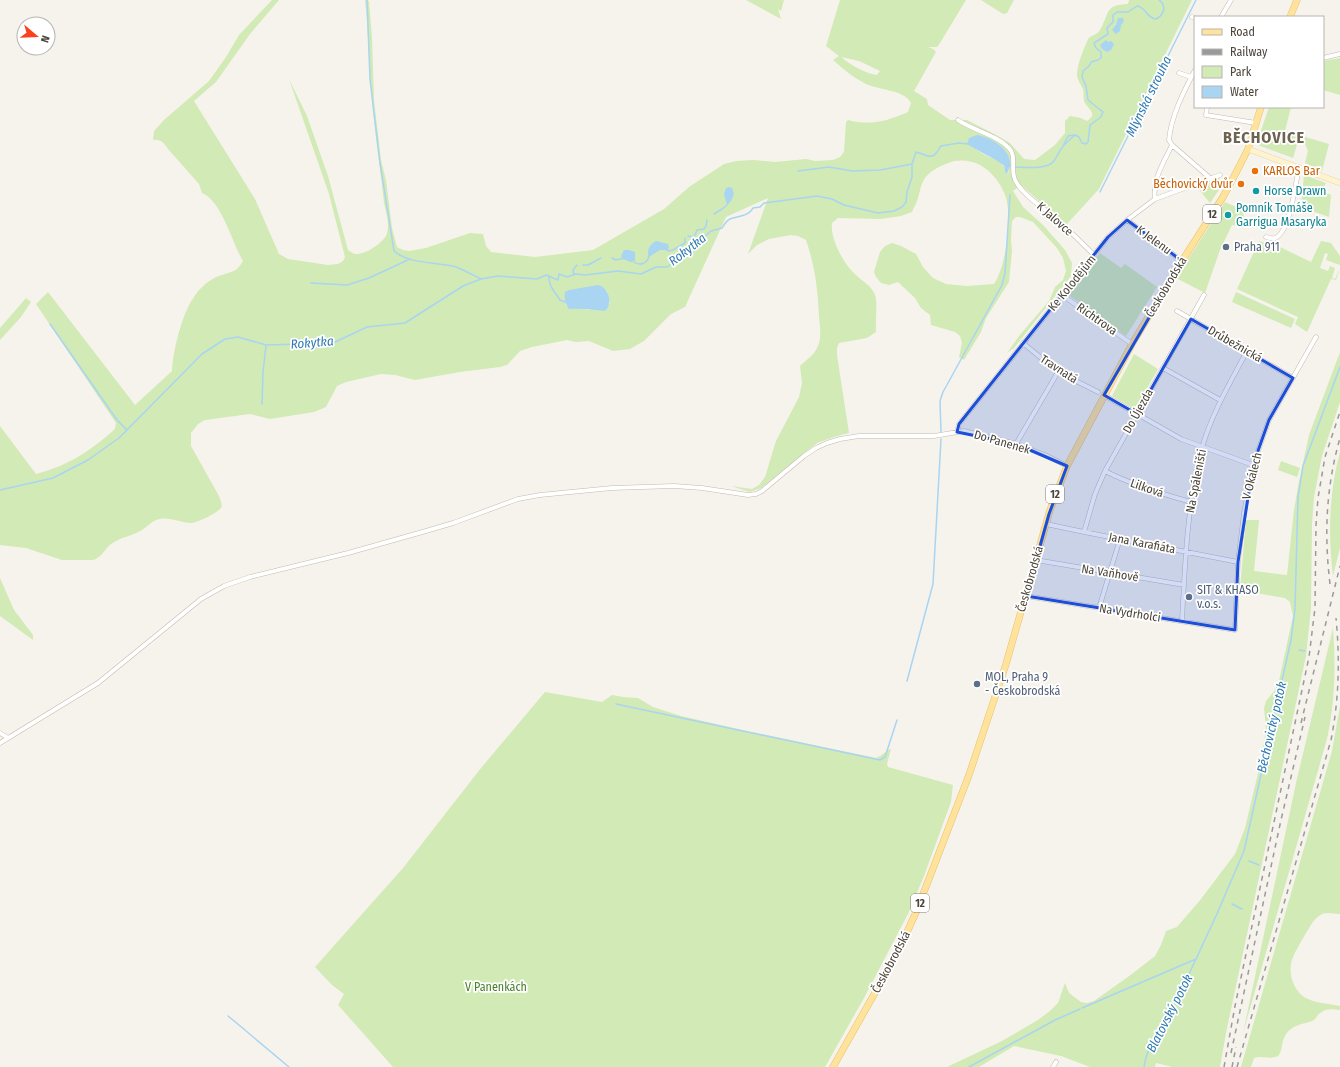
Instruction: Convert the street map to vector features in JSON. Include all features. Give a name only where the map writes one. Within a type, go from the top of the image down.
[{"type":"main road","points":[[1290,16],[1297,0]]},
{"type":"main road","name":"Českobrodská","points":[[833,1067],[895,957],[917,910],[969,775],[1006,664],[1055,494],[1067,466],[1101,393],[1182,260],[1223,197],[1248,148],[1261,108]]},
{"type":"street","points":[[1222,16],[1231,0]]},
{"type":"street","points":[[1324,58],[1340,54]]},
{"type":"street","points":[[1194,72],[1172,125],[1169,140],[1172,145],[1210,178]]},
{"type":"street","points":[[1179,73],[1191,77]]},
{"type":"street","points":[[1207,108],[1206,115],[1256,123]]},
{"type":"street","name":"K Jalovce","points":[[958,120],[996,139],[1008,147],[1012,152],[1012,170],[1016,183],[1022,190],[1056,218],[1094,255]]},
{"type":"street","points":[[1155,200],[1155,183],[1172,145]]},
{"type":"street","points":[[1248,148],[1340,183]]},
{"type":"street","points":[[1266,237],[1272,239],[1277,238],[1288,219],[1292,206],[1299,167]]},
{"type":"street","name":"Ke Kolodějům","points":[[957,432],[959,424],[1108,237],[1127,220],[1155,200],[1220,175]]},
{"type":"street","name":"K Jelenu","points":[[1127,220],[1182,260]]},
{"type":"street","name":"Richtrova","points":[[1062,295],[1132,344]]},
{"type":"street","name":"Do Újezda","points":[[1084,532],[1095,494],[1105,471],[1204,295]]},
{"type":"street","name":"Drůbežnická","points":[[1176,311],[1293,378]]},
{"type":"street","name":"V Okálech","points":[[1235,630],[1238,562],[1244,513],[1253,465],[1269,420],[1317,338]]},
{"type":"street","name":"Travnatá","points":[[1023,343],[1058,372],[1101,393],[1181,438],[1253,465]]},
{"type":"street","name":"Na Spáleništi","points":[[1182,621],[1185,552],[1191,502],[1202,447],[1220,400],[1248,351]]},
{"type":"street","points":[[1163,368],[1220,400]]},
{"type":"street","points":[[1016,444],[1058,372]]},
{"type":"street","name":"Do Panenek","points":[[0,743],[98,683],[201,599],[224,586],[250,577],[348,553],[460,521],[518,499],[540,495],[612,488],[674,486],[702,488],[748,495],[756,494],[762,491],[804,456],[827,443],[859,436],[934,436],[964,431],[1016,444],[1045,455],[1067,466]]},
{"type":"street","name":"Lilková","points":[[1105,471],[1123,480],[1159,493],[1191,502]]},
{"type":"street","name":"Jana Karafiáta","points":[[1046,524],[1238,562]]},
{"type":"street","points":[[1099,608],[1120,539]]},
{"type":"street","name":"Na Vaňhově","points":[[1036,560],[1184,585]]},
{"type":"street","name":"Na Vydrholci","points":[[1026,596],[1235,630]]},
{"type":"street","points":[[0,733],[8,738]]},
{"type":"street","points":[[1053,1067],[1056,1062]]},
{"type":"highlighted area","points":[[1127,220],[1182,261],[1104,395],[1137,414],[1191,319],[1293,378],[1269,420],[1253,465],[1238,562],[1235,630],[1026,596],[1049,514],[1067,466],[1016,444],[957,432],[959,424],[1108,237]]},
{"type":"green space","points":[[272,0],[279,0],[250,34],[216,82],[194,101],[255,199],[279,254],[288,259],[328,265],[338,264],[343,261],[345,257],[329,194],[289,79],[307,116],[328,176],[348,250],[355,254],[360,254],[379,244],[383,240],[387,233],[388,226],[373,112],[365,0],[369,1],[374,100],[381,160],[386,180],[392,228],[397,247],[409,251],[426,248],[470,233],[483,234],[486,246],[491,252],[535,257],[593,250],[664,209],[689,187],[724,164],[736,161],[754,160],[775,162],[806,159],[815,161],[833,160],[840,157],[844,152],[846,122],[848,120],[864,123],[879,122],[908,112],[911,103],[903,95],[866,84],[857,79],[833,60],[839,56],[826,46],[840,0],[966,0],[937,47],[928,47],[936,52],[914,91],[927,99],[928,105],[950,120],[967,120],[1010,143],[1024,159],[1035,160],[1055,145],[1065,133],[1065,121],[1070,116],[1087,121],[1092,116],[1091,111],[1084,101],[1083,89],[1077,76],[1078,70],[1081,56],[1088,39],[1100,30],[1111,8],[1128,4],[1129,0],[1192,0],[1099,189],[1066,225],[1021,185],[1013,191],[1023,207],[1043,225],[1065,250],[1072,263],[1071,276],[1014,348],[1007,353],[1019,336],[1049,301],[1055,287],[1063,280],[1066,271],[1063,258],[1057,248],[1033,222],[1020,217],[1016,217],[1012,221],[1012,251],[1009,282],[986,318],[981,332],[964,360],[959,357],[962,343],[960,336],[955,332],[931,325],[930,315],[921,308],[915,298],[898,282],[889,285],[881,283],[874,272],[880,252],[885,246],[892,243],[916,254],[923,267],[933,278],[946,284],[967,286],[994,284],[1002,266],[1005,254],[1008,227],[1007,204],[1003,190],[998,182],[980,165],[973,162],[960,161],[948,163],[935,169],[927,175],[923,181],[917,202],[912,212],[901,216],[881,219],[838,218],[832,223],[833,236],[839,251],[851,271],[871,289],[875,295],[876,303],[876,332],[867,338],[839,343],[837,348],[849,433],[817,443],[761,488],[750,492],[731,486],[752,489],[759,485],[765,477],[776,441],[799,397],[802,383],[800,366],[816,351],[820,341],[816,278],[806,240],[798,236],[791,235],[769,239],[757,245],[748,254],[768,198],[726,217],[685,307],[671,314],[644,341],[630,349],[613,351],[589,341],[576,342],[567,340],[520,351],[507,365],[500,367],[415,380],[395,375],[381,374],[346,382],[337,386],[326,407],[314,412],[270,419],[250,414],[205,420],[198,424],[191,433],[191,446],[219,496],[222,507],[219,510],[194,523],[168,519],[157,520],[142,530],[111,544],[101,555],[93,560],[62,560],[26,548],[0,545],[0,426],[36,474],[69,462],[78,457],[115,429],[116,423],[36,304],[48,292],[135,405],[172,371],[176,343],[182,322],[196,294],[204,285],[214,278],[237,269],[243,261],[226,223],[215,204],[209,197],[202,193],[199,184],[164,143],[158,140],[153,140],[154,131],[164,120],[209,81],[239,35]],"holes":[[[841,57],[859,61],[880,71],[877,75],[863,71]],[[968,140],[1010,164],[1008,174],[1005,172],[1005,168],[1000,162],[985,155],[968,144]],[[607,291],[610,304],[589,310],[566,306],[565,292]]]},
{"type":"green space","points":[[746,0],[784,0],[781,11],[778,9],[781,19]]},
{"type":"green space","points":[[981,0],[1014,0],[1007,13],[1003,14]]},
{"type":"green space","points":[[1340,58],[1340,95],[1324,90],[1324,61]]},
{"type":"green space","points":[[1269,108],[1291,108],[1285,131],[1329,144],[1322,171],[1305,163],[1308,151],[1303,139],[1299,138],[1293,158],[1258,145],[1257,142]]},
{"type":"green space","points":[[1304,175],[1326,183],[1322,191],[1331,195],[1329,217],[1301,207]]},
{"type":"green space","points":[[1219,177],[1223,184],[1210,203],[1196,186]]},
{"type":"green space","points":[[1225,202],[1243,210],[1244,219],[1241,226],[1232,225],[1220,250],[1205,293],[1176,278]]},
{"type":"green space","points":[[1259,241],[1280,247],[1311,262],[1321,241],[1331,243],[1340,256],[1340,265],[1326,260],[1328,254],[1325,253],[1320,268],[1328,271],[1330,266],[1335,268],[1332,278],[1335,279],[1340,268],[1336,280],[1331,279],[1307,332],[1295,324],[1298,317],[1237,289]]},
{"type":"green space","points":[[1100,253],[1121,268],[1125,264],[1157,287],[1126,336],[1067,294]]},
{"type":"green space","points":[[1236,292],[1295,319],[1291,328],[1232,302]]},
{"type":"green space","points":[[26,298],[31,302],[21,317],[0,340],[0,328]]},
{"type":"green space","points":[[1340,352],[1340,402],[1322,456],[1314,497],[1312,525],[1311,608],[1306,656],[1220,1067],[1172,1067],[1156,1063],[1155,1067],[1090,1067],[1061,1056],[1014,1046],[979,1067],[947,1067],[1002,1041],[1038,1020],[1058,1003],[1065,983],[1069,993],[1081,1002],[1087,1003],[1094,1001],[1132,974],[1155,956],[1166,931],[1177,927],[1201,899],[1235,854],[1245,828],[1260,765],[1266,729],[1264,708],[1266,701],[1275,690],[1279,681],[1293,616],[1290,602],[1285,598],[1244,592],[1240,589],[1246,520],[1259,520],[1254,571],[1287,575],[1294,510],[1309,435]]},
{"type":"green space","points":[[1134,354],[1158,369],[1135,409],[1112,396]]},
{"type":"green space","points":[[1340,452],[1340,548],[1333,576],[1330,545],[1330,513],[1336,467]]},
{"type":"green space","points":[[1281,461],[1300,468],[1297,477],[1278,470]]},
{"type":"green space","points":[[0,578],[14,610],[33,635],[33,640],[0,616]]},
{"type":"green space","points":[[1333,628],[1334,684],[1332,711],[1327,739],[1243,1033],[1296,783]]},
{"type":"green space","name":"V Panenkách","points":[[545,692],[602,702],[612,695],[638,698],[653,707],[681,716],[876,758],[891,749],[887,764],[888,767],[953,785],[951,802],[924,876],[908,914],[864,998],[825,1067],[393,1067],[338,1005],[344,994],[332,985],[315,967],[403,868],[481,768]]},
{"type":"green space","points":[[1340,706],[1340,914],[1321,914],[1315,920],[1295,953],[1292,961],[1291,973],[1295,987],[1300,994],[1312,1001],[1340,1006],[1340,1010],[1326,1010],[1319,1014],[1315,1019],[1291,1029],[1284,1038],[1281,1052],[1278,1056],[1272,1058],[1254,1058],[1251,1067],[1241,1067],[1332,751]]},
{"type":"water","points":[[1118,18],[1123,18],[1124,21],[1121,25],[1120,31],[1116,34],[1112,30],[1116,25]]},
{"type":"water","points":[[1106,40],[1108,42],[1111,41],[1114,44],[1111,50],[1107,52],[1102,49],[1100,45]]},
{"type":"water","points":[[977,135],[988,138],[1003,148],[1009,157],[1010,167],[1007,174],[1002,164],[967,144],[969,138]]},
{"type":"water","points":[[726,188],[732,188],[734,194],[731,201],[727,205],[724,194]]},
{"type":"water","points":[[656,241],[668,244],[669,248],[667,250],[660,250],[649,257],[649,248]]},
{"type":"water","points":[[624,250],[635,252],[635,261],[631,262],[623,259],[621,256]]},
{"type":"water","points":[[598,285],[605,289],[609,296],[608,308],[605,311],[569,309],[565,301],[565,292]]},
{"type":"waterway","points":[[367,0],[370,79],[380,163],[394,251],[407,258],[456,267],[481,279]]},
{"type":"waterway","name":"Rokytka","points":[[1009,165],[1013,167],[1028,168],[1050,165],[1056,159],[1059,151],[1075,135],[1079,137],[1082,143],[1086,144],[1088,142],[1090,125],[1101,117],[1103,112],[1088,100],[1086,86],[1082,77],[1083,71],[1091,62],[1101,58],[1101,52],[1096,48],[1094,43],[1108,34],[1107,28],[1113,22],[1113,15],[1117,12],[1128,12],[1137,6],[1142,8],[1150,17],[1156,19],[1163,13],[1164,10],[1163,5],[1159,0]]},
{"type":"waterway","name":"Mlýnská strouha","points":[[1100,192],[1196,0]]},
{"type":"waterway","points":[[1063,146],[1068,136],[1074,135]]},
{"type":"waterway","name":"Rokytka","points":[[0,490],[53,478],[88,460],[119,438],[202,354],[225,339],[238,337],[266,345],[333,343],[367,327],[405,323],[463,286],[481,279],[498,276],[537,279],[546,275],[558,280],[559,274],[567,277],[576,274],[585,275],[618,271],[641,274],[656,267],[667,267],[711,231],[722,228],[729,220],[749,213],[753,208],[760,207],[764,203],[817,196],[832,199],[844,205],[878,213],[894,211],[902,207],[906,202],[907,192],[912,177],[912,164],[916,152],[927,156],[932,156],[935,155],[941,146],[959,143],[969,144]]},
{"type":"waterway","points":[[798,171],[829,167],[852,171],[880,170],[912,164]]},
{"type":"waterway","points":[[941,432],[940,401],[943,392],[1002,285],[1005,273],[1010,195]]},
{"type":"waterway","points":[[714,214],[727,205]]},
{"type":"waterway","points":[[688,236],[692,237],[695,235],[697,230],[704,229],[707,220]]},
{"type":"waterway","points":[[665,249],[669,251],[673,250],[685,243],[685,238]]},
{"type":"waterway","points":[[634,262],[643,264],[647,261],[649,256]]},
{"type":"waterway","points":[[583,265],[588,265],[601,258]]},
{"type":"waterway","points":[[612,258],[616,260],[624,258]]},
{"type":"waterway","points":[[311,283],[347,285],[369,278],[410,259]]},
{"type":"waterway","points":[[574,275],[573,270],[577,265]]},
{"type":"waterway","points":[[549,277],[550,284],[560,300],[565,302]]},
{"type":"waterway","points":[[50,324],[117,420],[127,430]]},
{"type":"waterway","points":[[262,404],[263,372],[266,346]]},
{"type":"waterway","name":"Běchovický potok","points":[[1082,1008],[1196,959],[1244,851],[1291,640],[1295,609],[1298,497],[1303,466],[1340,367]]},
{"type":"waterway","points":[[907,681],[933,584],[941,439]]},
{"type":"waterway","points":[[1299,650],[1305,651]]},
{"type":"waterway","points":[[616,704],[880,760],[885,757],[897,720]]},
{"type":"waterway","points":[[1249,861],[1259,865]]},
{"type":"waterway","points":[[1232,904],[1242,909]]},
{"type":"waterway","name":"Blatovský potok","points":[[1144,1067],[1148,1052],[1173,1008],[1196,959]]},
{"type":"waterway","name":"Běchovický potok","points":[[969,1067],[1055,1020],[1080,1009]]},
{"type":"waterway","points":[[228,1016],[245,1030]]},
{"type":"waterway","points":[[246,1031],[289,1067]]},
{"type":"railway","points":[[1224,1067],[1235,1006],[1309,657],[1315,608],[1316,525],[1318,498],[1325,457],[1340,412]]},
{"type":"railway","points":[[1330,584],[1327,547],[1329,493],[1335,456],[1340,438]]},
{"type":"railway","points":[[1301,723],[1340,566]]},
{"type":"railway","points":[[1237,1067],[1331,740],[1336,710],[1338,679],[1336,618]]},
{"type":"railway","points":[[1231,1053],[1281,820],[1305,717]]},
{"type":"railway","points":[[1232,1067],[1236,1047]]},
{"type":"place","name":"KARLOS Bar","points":[[1255,171]]},
{"type":"place","name":"Běchovický dvůr","points":[[1241,184]]},
{"type":"place","name":"Horse Drawn","points":[[1256,191]]},
{"type":"place","name":"Pomník Tomáše Garrigua Masaryka","points":[[1228,215]]},
{"type":"place","name":"Praha 911","points":[[1226,247]]},
{"type":"place","name":"SIT & KHASO v.o.s.","points":[[1189,597]]},
{"type":"place","name":"MOL, Praha 9 - Českobrodská","points":[[977,684]]},
{"type":"district","name":"BĚCHOVICE","points":[[1264,137]]}]
